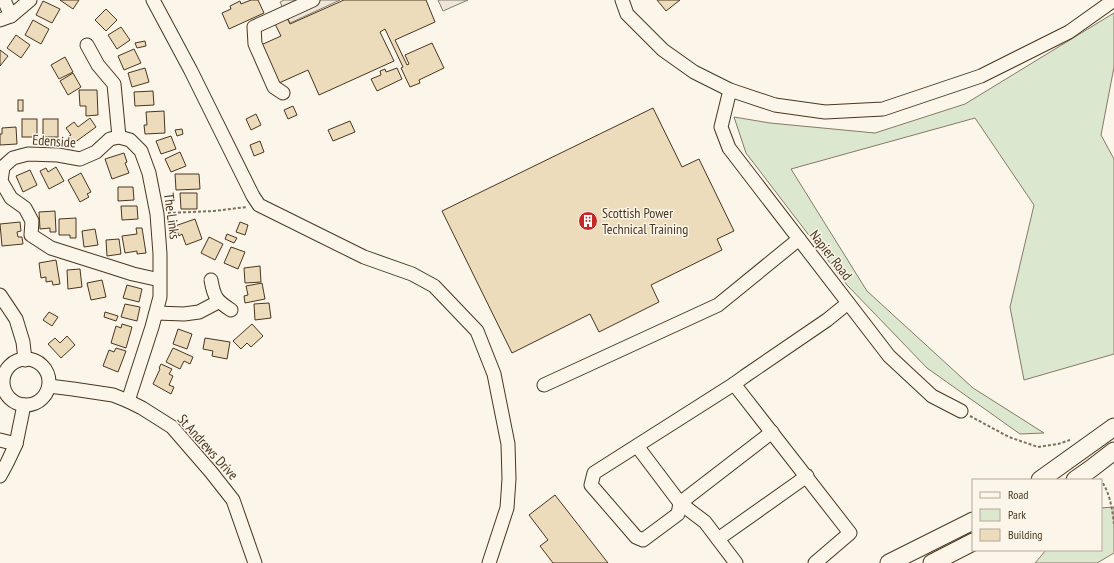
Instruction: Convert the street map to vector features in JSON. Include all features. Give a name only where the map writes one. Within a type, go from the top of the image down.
[{"type":"main road","points":[[1041,479],[1114,427]]},
{"type":"main road","points":[[1076,479],[1114,451]]},
{"type":"main road","points":[[889,563],[972,522]]},
{"type":"main road","points":[[932,563],[972,543]]},
{"type":"street","points":[[4,0],[5,18]]},
{"type":"street","points":[[5,18],[30,0]]},
{"type":"street","points":[[153,0],[259,205],[364,258],[412,274],[434,286],[478,331],[494,374],[508,444],[509,479],[507,508],[489,563]]},
{"type":"street","points":[[284,93],[274,87],[255,44],[254,27],[312,0]]},
{"type":"street","points":[[622,0],[627,14],[662,50],[694,72],[730,90],[775,105],[825,112],[883,109],[981,76],[1069,32],[1114,0]]},
{"type":"street","points":[[87,45],[98,65],[114,84],[119,137]]},
{"type":"street","name":"Napier Road","points":[[730,90],[721,127],[729,148],[889,356],[932,396],[961,411]]},
{"type":"street","name":"The Links","points":[[119,137],[130,140],[141,151],[149,173],[157,214],[160,254],[160,296],[128,401]]},
{"type":"street","name":"Edenside","points":[[119,137],[110,138],[96,152],[80,159],[58,155],[28,154],[12,158],[3,167],[1,181],[11,198],[25,208],[29,214],[32,221],[31,235],[51,248],[114,268],[160,280]]},
{"type":"street","points":[[544,385],[718,305],[798,239]]},
{"type":"street","points":[[211,280],[218,302],[231,310]]},
{"type":"street","points":[[0,295],[16,319],[23,342],[26,360]]},
{"type":"street","points":[[156,313],[184,314],[199,312],[218,302]]},
{"type":"street","points":[[772,432],[680,503],[678,514],[643,540],[636,537],[591,485],[594,473],[734,384],[827,320],[848,303]]},
{"type":"street","points":[[26,360],[38,363],[44,368],[49,380],[49,386],[43,398],[31,405],[17,403],[11,399],[6,393],[4,386],[6,372],[11,365],[18,361],[26,360]]},
{"type":"street","points":[[734,384],[850,533],[815,563]]},
{"type":"street","name":"St Andrews Drive","points":[[49,386],[113,395],[142,408],[172,428],[211,472],[233,500],[255,563]]},
{"type":"street","points":[[0,476],[16,444],[24,405]]},
{"type":"street","points":[[0,440],[16,444]]},
{"type":"street","points":[[637,446],[680,503],[705,522],[736,563]]},
{"type":"street","points":[[718,539],[806,476]]},
{"type":"path","points":[[157,214],[214,211],[259,205]]},
{"type":"path","points":[[961,411],[1009,437],[1038,447],[1058,444],[1076,438]]},
{"type":"path","points":[[1092,468],[1101,479]]},
{"type":"path","points":[[1102,480],[1105,484],[1112,504],[1114,524]]},
{"type":"green space","points":[[1114,13],[1114,67],[1101,135],[1114,159],[1114,354],[1024,380],[1010,307],[1034,205],[975,118],[791,169],[867,291],[973,388],[1044,433],[1020,434],[927,368],[847,285],[746,153],[734,117],[770,123],[875,133],[965,104]]},
{"type":"green space","points":[[1114,507],[1114,553],[1097,563],[1035,563],[1045,551],[1102,551],[1102,508]]},
{"type":"shaded area","points":[[284,0],[340,0],[290,23],[280,2]]},
{"type":"shaded area","points":[[438,0],[468,0],[443,11]]},
{"type":"building","points":[[60,0],[79,0],[73,9]]},
{"type":"building","points":[[251,0],[258,0],[264,13],[229,29],[222,13],[231,9],[230,6],[240,1],[241,4]]},
{"type":"building","points":[[344,0],[426,0],[435,22],[395,40],[407,65],[409,64],[405,55],[432,43],[444,68],[419,80],[420,83],[410,87],[401,68],[403,67],[385,29],[380,32],[394,61],[319,95],[308,70],[279,83],[261,45],[281,36],[274,22],[286,16],[290,24]]},
{"type":"building","points":[[657,0],[680,0],[666,11]]},
{"type":"building","points":[[43,1],[60,9],[52,23],[36,15]]},
{"type":"building","points":[[106,9],[117,20],[106,31],[95,20]]},
{"type":"building","points":[[33,20],[49,29],[41,44],[25,35]]},
{"type":"building","points":[[121,27],[130,40],[117,49],[108,35]]},
{"type":"building","points":[[16,35],[30,45],[21,58],[7,48]]},
{"type":"building","points":[[145,41],[146,46],[137,48],[135,43]]},
{"type":"building","points":[[134,49],[141,63],[124,70],[118,56]]},
{"type":"building","points":[[0,50],[8,56],[0,66]]},
{"type":"building","points":[[65,57],[73,72],[59,79],[51,65]]},
{"type":"building","points":[[145,68],[149,82],[132,87],[128,73]]},
{"type":"building","points":[[397,68],[402,79],[377,91],[371,79],[381,75],[380,71],[385,69],[386,72]]},
{"type":"building","points":[[73,73],[81,87],[68,95],[60,81]]},
{"type":"building","points":[[79,90],[97,90],[98,115],[86,116],[86,106],[80,106]]},
{"type":"building","points":[[153,91],[154,105],[135,106],[134,92]]},
{"type":"building","points":[[18,100],[23,100],[23,111],[18,111]]},
{"type":"building","points":[[293,106],[297,115],[288,119],[284,110]]},
{"type":"building","name":"Scottish Power Technical Training","points":[[653,108],[682,167],[699,159],[734,231],[717,239],[722,250],[651,285],[659,302],[599,332],[590,314],[512,353],[442,211]]},
{"type":"building","points":[[164,111],[165,133],[145,134],[144,125],[147,125],[146,112]]},
{"type":"building","points":[[256,114],[261,125],[251,130],[246,119]]},
{"type":"building","points":[[90,118],[96,127],[74,143],[66,128],[74,122],[78,127]]},
{"type":"building","points":[[22,119],[37,119],[37,137],[22,137]]},
{"type":"building","points":[[43,119],[58,119],[58,137],[43,137]]},
{"type":"building","points":[[350,121],[355,132],[333,141],[328,130]]},
{"type":"building","points":[[16,127],[17,144],[0,145],[0,134],[2,134],[2,128]]},
{"type":"building","points":[[182,129],[183,134],[177,136],[175,130]]},
{"type":"building","points":[[171,136],[176,149],[161,154],[156,141]]},
{"type":"building","points":[[260,141],[264,152],[254,156],[250,145]]},
{"type":"building","points":[[180,152],[186,166],[171,172],[165,159]]},
{"type":"building","points":[[124,153],[127,162],[125,163],[129,173],[112,179],[105,159]]},
{"type":"building","points":[[56,167],[64,181],[49,189],[40,171],[46,168],[48,172]]},
{"type":"building","points":[[30,170],[37,185],[23,192],[16,176]]},
{"type":"building","points":[[81,173],[91,192],[87,194],[89,197],[80,202],[68,180]]},
{"type":"building","points":[[175,174],[199,174],[200,189],[176,190]]},
{"type":"building","points":[[118,187],[133,187],[134,200],[118,201]]},
{"type":"building","points":[[180,193],[197,193],[197,209],[181,209]]},
{"type":"building","points":[[121,206],[137,206],[138,219],[122,220]]},
{"type":"building","points":[[55,211],[56,232],[50,232],[50,228],[40,229],[39,212]]},
{"type":"building","points":[[76,218],[76,238],[70,238],[70,235],[59,235],[59,219]]},
{"type":"building","points":[[195,219],[202,239],[186,245],[182,234],[179,236],[175,226]]},
{"type":"building","points":[[20,222],[21,231],[17,232],[18,237],[22,237],[23,244],[2,246],[0,224]]},
{"type":"building","points":[[240,222],[248,225],[245,235],[236,232]]},
{"type":"building","points":[[136,228],[142,228],[146,253],[137,254],[137,251],[125,253],[122,236],[137,234]]},
{"type":"building","points":[[95,229],[98,245],[84,247],[82,231]]},
{"type":"building","points":[[227,234],[237,238],[234,243],[225,239]]},
{"type":"building","points":[[209,237],[223,244],[215,260],[201,253]]},
{"type":"building","points":[[119,239],[121,254],[107,256],[106,240]]},
{"type":"building","points":[[231,247],[245,252],[238,269],[224,263]]},
{"type":"building","points":[[56,260],[60,284],[53,285],[52,281],[46,282],[46,277],[41,278],[39,263]]},
{"type":"building","points":[[260,266],[261,282],[245,283],[244,268]]},
{"type":"building","points":[[80,269],[82,287],[68,289],[67,270]]},
{"type":"building","points":[[102,280],[106,297],[91,300],[87,283]]},
{"type":"building","points":[[262,283],[265,299],[245,303],[244,296],[248,295],[246,286]]},
{"type":"building","points":[[127,285],[142,289],[139,302],[123,298]]},
{"type":"building","points":[[269,303],[271,318],[255,320],[254,304]]},
{"type":"building","points":[[125,304],[140,307],[137,321],[121,317]]},
{"type":"building","points":[[49,312],[58,317],[52,326],[43,320]]},
{"type":"building","points":[[105,312],[118,316],[116,321],[104,317]]},
{"type":"building","points":[[122,324],[132,327],[126,348],[111,343],[116,326],[121,328]]},
{"type":"building","points":[[252,324],[263,336],[251,347],[247,343],[241,349],[233,341]]},
{"type":"building","points":[[178,329],[192,334],[187,349],[173,344]]},
{"type":"building","points":[[67,336],[75,345],[61,358],[48,344],[55,338],[60,343]]},
{"type":"building","points":[[205,338],[230,342],[227,359],[212,356],[213,351],[203,349]]},
{"type":"building","points":[[116,348],[126,351],[118,372],[103,366],[109,350],[114,352]]},
{"type":"building","points":[[173,348],[193,357],[190,364],[184,361],[180,369],[166,362]]},
{"type":"building","points":[[161,364],[172,369],[169,374],[173,376],[169,385],[174,387],[171,394],[153,384]]},
{"type":"building","points":[[555,495],[608,563],[553,563],[540,546],[548,540],[529,515]]},
{"type":"place","name":"Scottish Power Technical Training","points":[[588,221]]}]
